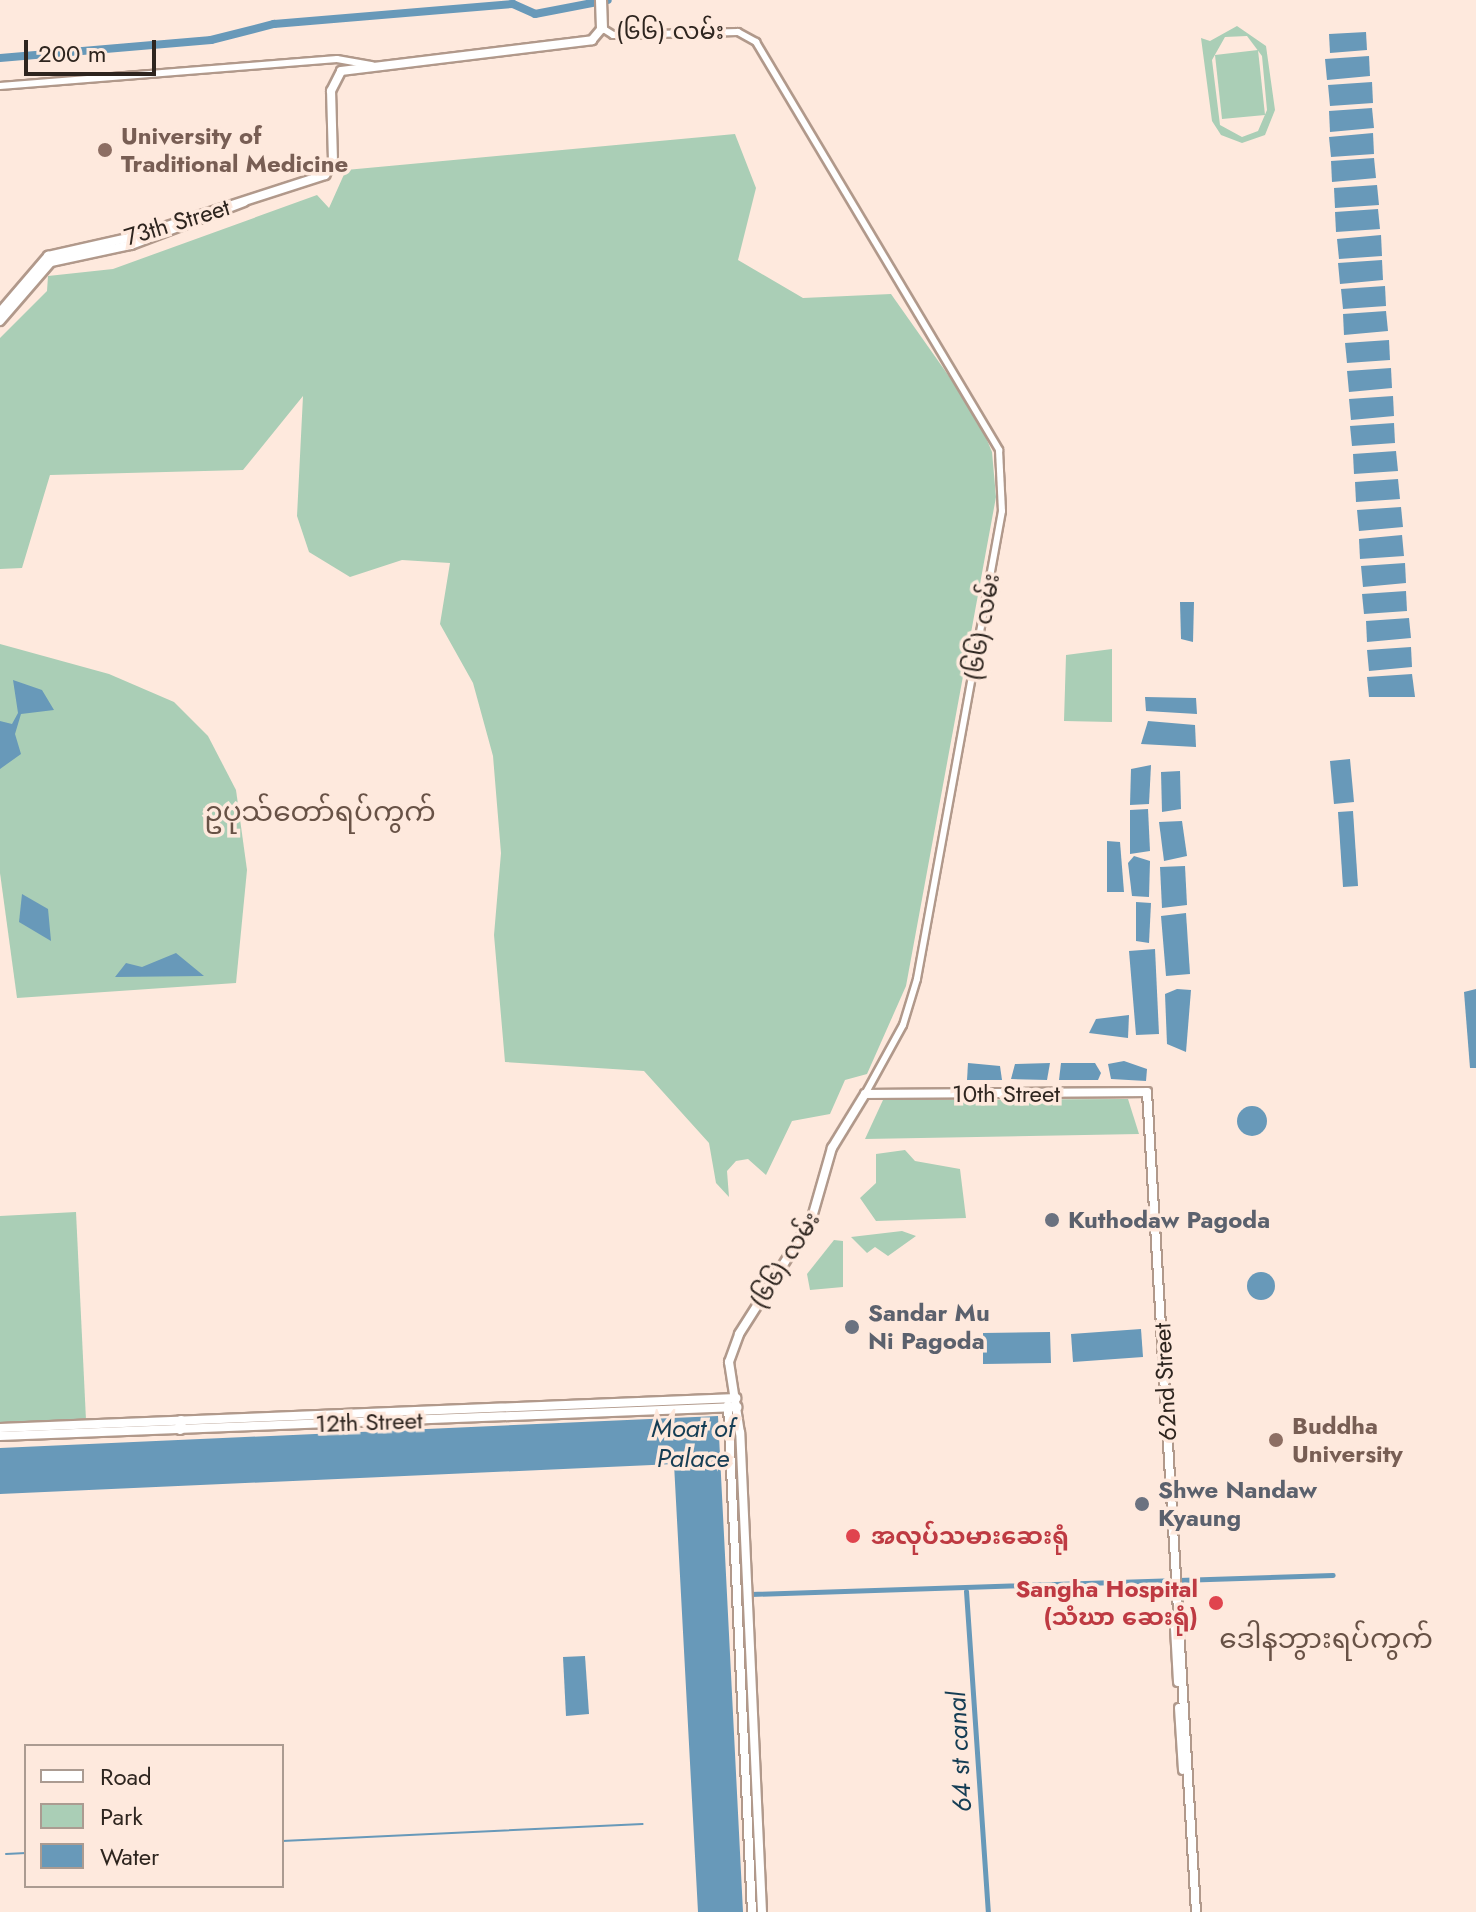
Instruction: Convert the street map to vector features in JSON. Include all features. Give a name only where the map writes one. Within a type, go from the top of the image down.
[{"type":"highway","points":[[601,3],[602,28]]},
{"type":"main road","points":[[244,202],[329,171],[334,80],[346,69],[592,40],[602,28]]},
{"type":"main road","name":"73th Street","points":[[0,312],[48,256],[244,202]]},
{"type":"main road","name":"73th Street","points":[[0,321],[51,262],[154,237],[244,202]]},
{"type":"main road","name":"10th Street","points":[[865,1094],[1144,1092]]},
{"type":"main road","name":"62nd Street","points":[[1144,1092],[1176,1587],[1193,1912]]},
{"type":"main road","name":"(၆၆) လမ်း","points":[[762,1912],[731,1388],[734,1346],[811,1221],[832,1148],[865,1094]]},
{"type":"main road","name":"(၆၆) လမ်း","points":[[732,1403],[752,1912]]},
{"type":"main road","name":"12th Street","points":[[0,1436],[180,1425],[732,1403]]},
{"type":"main road","name":"12th Street","points":[[0,1428],[180,1425]]},
{"type":"street","name":"(၆၆) လမ်း","points":[[602,28],[613,35],[738,32],[756,42],[982,413],[1001,460],[1002,511],[917,979],[903,1025],[865,1094]]},
{"type":"street","points":[[592,40],[613,35]]},
{"type":"street","points":[[0,86],[337,59],[372,65]]},
{"type":"green space","points":[[1237,26],[1266,46],[1275,110],[1265,135],[1242,143],[1221,135],[1212,121],[1201,38],[1210,41]],"holes":[[[1247,36],[1262,56],[1267,110],[1258,131],[1242,137],[1220,125],[1212,60],[1225,37]]]},
{"type":"green space","points":[[1258,50],[1265,115],[1222,119],[1215,55]]},
{"type":"green space","points":[[735,134],[756,188],[738,260],[803,298],[891,294],[977,416],[992,452],[996,497],[906,986],[867,1074],[845,1080],[830,1114],[792,1121],[766,1175],[748,1159],[736,1161],[727,1171],[729,1197],[716,1183],[709,1143],[644,1071],[505,1062],[494,935],[501,853],[493,756],[473,683],[440,624],[450,563],[402,560],[350,577],[309,552],[297,516],[303,396],[243,470],[50,475],[22,568],[0,569],[0,338],[47,291],[48,276],[113,269],[317,195],[329,208],[346,170]]},
{"type":"green space","points":[[0,644],[109,674],[174,702],[208,736],[236,790],[247,870],[236,983],[17,998],[0,873]]},
{"type":"green space","points":[[1112,649],[1112,722],[1064,721],[1066,655]]},
{"type":"green space","points":[[1128,1099],[1139,1134],[865,1139],[883,1100]]},
{"type":"green space","points":[[905,1150],[915,1161],[960,1169],[966,1218],[876,1221],[860,1198],[876,1183],[876,1154]]},
{"type":"green space","points":[[76,1212],[86,1420],[0,1423],[0,1216]]},
{"type":"green space","points":[[902,1231],[916,1236],[888,1256],[875,1247],[867,1253],[851,1237]]},
{"type":"green space","points":[[834,1240],[843,1241],[843,1287],[810,1290],[807,1274]]},
{"type":"water","points":[[1366,32],[1367,50],[1330,53],[1329,34]]},
{"type":"water","points":[[1369,56],[1370,76],[1327,80],[1325,59]]},
{"type":"water","points":[[1372,82],[1373,103],[1330,106],[1328,85]]},
{"type":"water","points":[[1372,108],[1374,128],[1330,132],[1329,111]]},
{"type":"water","points":[[1373,133],[1374,154],[1331,157],[1329,137]]},
{"type":"water","points":[[1374,158],[1376,178],[1332,182],[1331,161]]},
{"type":"water","points":[[1377,185],[1379,205],[1335,208],[1334,188]]},
{"type":"water","points":[[1378,209],[1380,229],[1336,232],[1335,212]]},
{"type":"water","points":[[1381,235],[1382,256],[1339,259],[1337,239]]},
{"type":"water","points":[[1382,260],[1383,280],[1340,284],[1338,263]]},
{"type":"water","points":[[1385,286],[1386,306],[1343,309],[1341,289]]},
{"type":"water","points":[[1386,311],[1388,331],[1344,335],[1343,314]]},
{"type":"water","points":[[1389,340],[1390,360],[1347,363],[1345,343]]},
{"type":"water","points":[[1391,368],[1392,388],[1349,392],[1347,371]]},
{"type":"water","points":[[1393,396],[1394,416],[1351,420],[1349,399]]},
{"type":"water","points":[[1394,423],[1395,443],[1352,446],[1350,426]]},
{"type":"water","points":[[1396,451],[1398,471],[1354,474],[1353,454]]},
{"type":"water","points":[[1398,479],[1400,499],[1356,502],[1355,482]]},
{"type":"water","points":[[1401,507],[1403,527],[1359,531],[1357,510]]},
{"type":"water","points":[[1402,535],[1404,556],[1360,559],[1359,539]]},
{"type":"water","points":[[1405,563],[1406,583],[1363,587],[1361,566]]},
{"type":"water","points":[[1406,591],[1407,611],[1364,614],[1362,594]]},
{"type":"water","points":[[1180,602],[1194,602],[1193,642],[1181,639]]},
{"type":"water","points":[[1409,618],[1411,638],[1367,642],[1366,621]]},
{"type":"water","points":[[1411,647],[1412,667],[1369,671],[1367,650]]},
{"type":"water","points":[[1412,674],[1415,697],[1369,697],[1367,677]]},
{"type":"water","points":[[13,680],[42,690],[54,710],[21,714],[15,734],[21,754],[0,769],[0,721],[12,724],[18,713]]},
{"type":"water","points":[[1145,697],[1196,698],[1197,714],[1146,711]]},
{"type":"water","points":[[1148,721],[1195,725],[1196,747],[1141,744]]},
{"type":"water","points":[[1350,759],[1354,802],[1334,804],[1330,761]]},
{"type":"water","points":[[1151,765],[1149,804],[1130,805],[1131,769]]},
{"type":"water","points":[[1180,771],[1181,809],[1162,812],[1161,772]]},
{"type":"water","points":[[1148,809],[1150,851],[1130,854],[1130,810]]},
{"type":"water","points":[[1353,811],[1358,886],[1343,887],[1338,812]]},
{"type":"water","points":[[1182,821],[1187,856],[1164,861],[1159,822]]},
{"type":"water","points":[[1107,841],[1120,842],[1124,892],[1107,892]]},
{"type":"water","points":[[1134,856],[1150,861],[1149,897],[1132,896],[1128,863]]},
{"type":"water","points":[[1185,866],[1187,905],[1162,908],[1160,867]]},
{"type":"water","points":[[22,894],[48,909],[51,941],[19,922]]},
{"type":"water","points":[[1136,902],[1151,903],[1149,943],[1136,941]]},
{"type":"water","points":[[1186,913],[1190,974],[1166,976],[1161,916]]},
{"type":"water","points":[[1155,949],[1159,1034],[1136,1035],[1129,951]]},
{"type":"water","points":[[176,953],[204,976],[115,977],[126,963],[142,967]]},
{"type":"water","points":[[1177,989],[1191,990],[1186,1052],[1167,1044],[1165,994]]},
{"type":"water","points":[[1476,989],[1476,1068],[1470,1068],[1464,992]]},
{"type":"water","points":[[1129,1015],[1128,1038],[1089,1033],[1096,1019]]},
{"type":"water","points":[[1124,1061],[1147,1069],[1146,1081],[1111,1079],[1108,1064]]},
{"type":"water","points":[[968,1063],[1000,1066],[1002,1080],[967,1080]]},
{"type":"water","points":[[1050,1063],[1047,1080],[1011,1079],[1015,1064]]},
{"type":"water","points":[[1061,1063],[1095,1063],[1101,1073],[1098,1080],[1059,1080]]},
{"type":"water","points":[[1252,1106],[1258,1107],[1266,1115],[1266,1127],[1258,1135],[1252,1136],[1246,1135],[1238,1127],[1237,1121],[1238,1115],[1246,1107]]},
{"type":"water","points":[[1261,1272],[1271,1276],[1275,1286],[1271,1296],[1261,1300],[1251,1296],[1247,1286],[1251,1276]]},
{"type":"water","points":[[1141,1329],[1143,1357],[1073,1362],[1071,1334]]},
{"type":"water","points":[[1050,1332],[1051,1363],[983,1364],[983,1333]]},
{"type":"water","name":"Moat of Palace","points":[[718,1416],[743,1912],[698,1912],[674,1464],[0,1494],[0,1448]]},
{"type":"water","points":[[585,1656],[589,1714],[566,1716],[563,1657]]},
{"type":"waterway","points":[[0,58],[211,40],[274,24],[513,4],[535,14],[608,0]]},
{"type":"waterway","points":[[751,1594],[1333,1575]]},
{"type":"waterway","name":"64 st canal","points":[[966,1591],[988,1912]]},
{"type":"waterway","points":[[284,1841],[643,1824]]},
{"type":"waterway","points":[[6,1854],[24,1853]]},
{"type":"place","name":"University of Traditional Medicine","points":[[105,150]]},
{"type":"place","name":"Kuthodaw Pagoda","points":[[1052,1220]]},
{"type":"place","name":"Sandar Mu Ni Pagoda","points":[[852,1327]]},
{"type":"place","name":"Buddha University","points":[[1276,1440]]},
{"type":"place","name":"Shwe Nandaw Kyaung","points":[[1142,1504]]},
{"type":"place","name":"အလုပ်သမားဆေးရုံ","points":[[853,1536]]},
{"type":"place","name":"Sangha Hospital (သံဃာ ဆေးရုံ)","points":[[1216,1603]]},
{"type":"district","name":"ဥပုသ်တော်ရပ်ကွက်","points":[[320,812]]},
{"type":"district","name":"ဒေါနဘွားရပ်ကွက်","points":[[1326,1639]]}]
